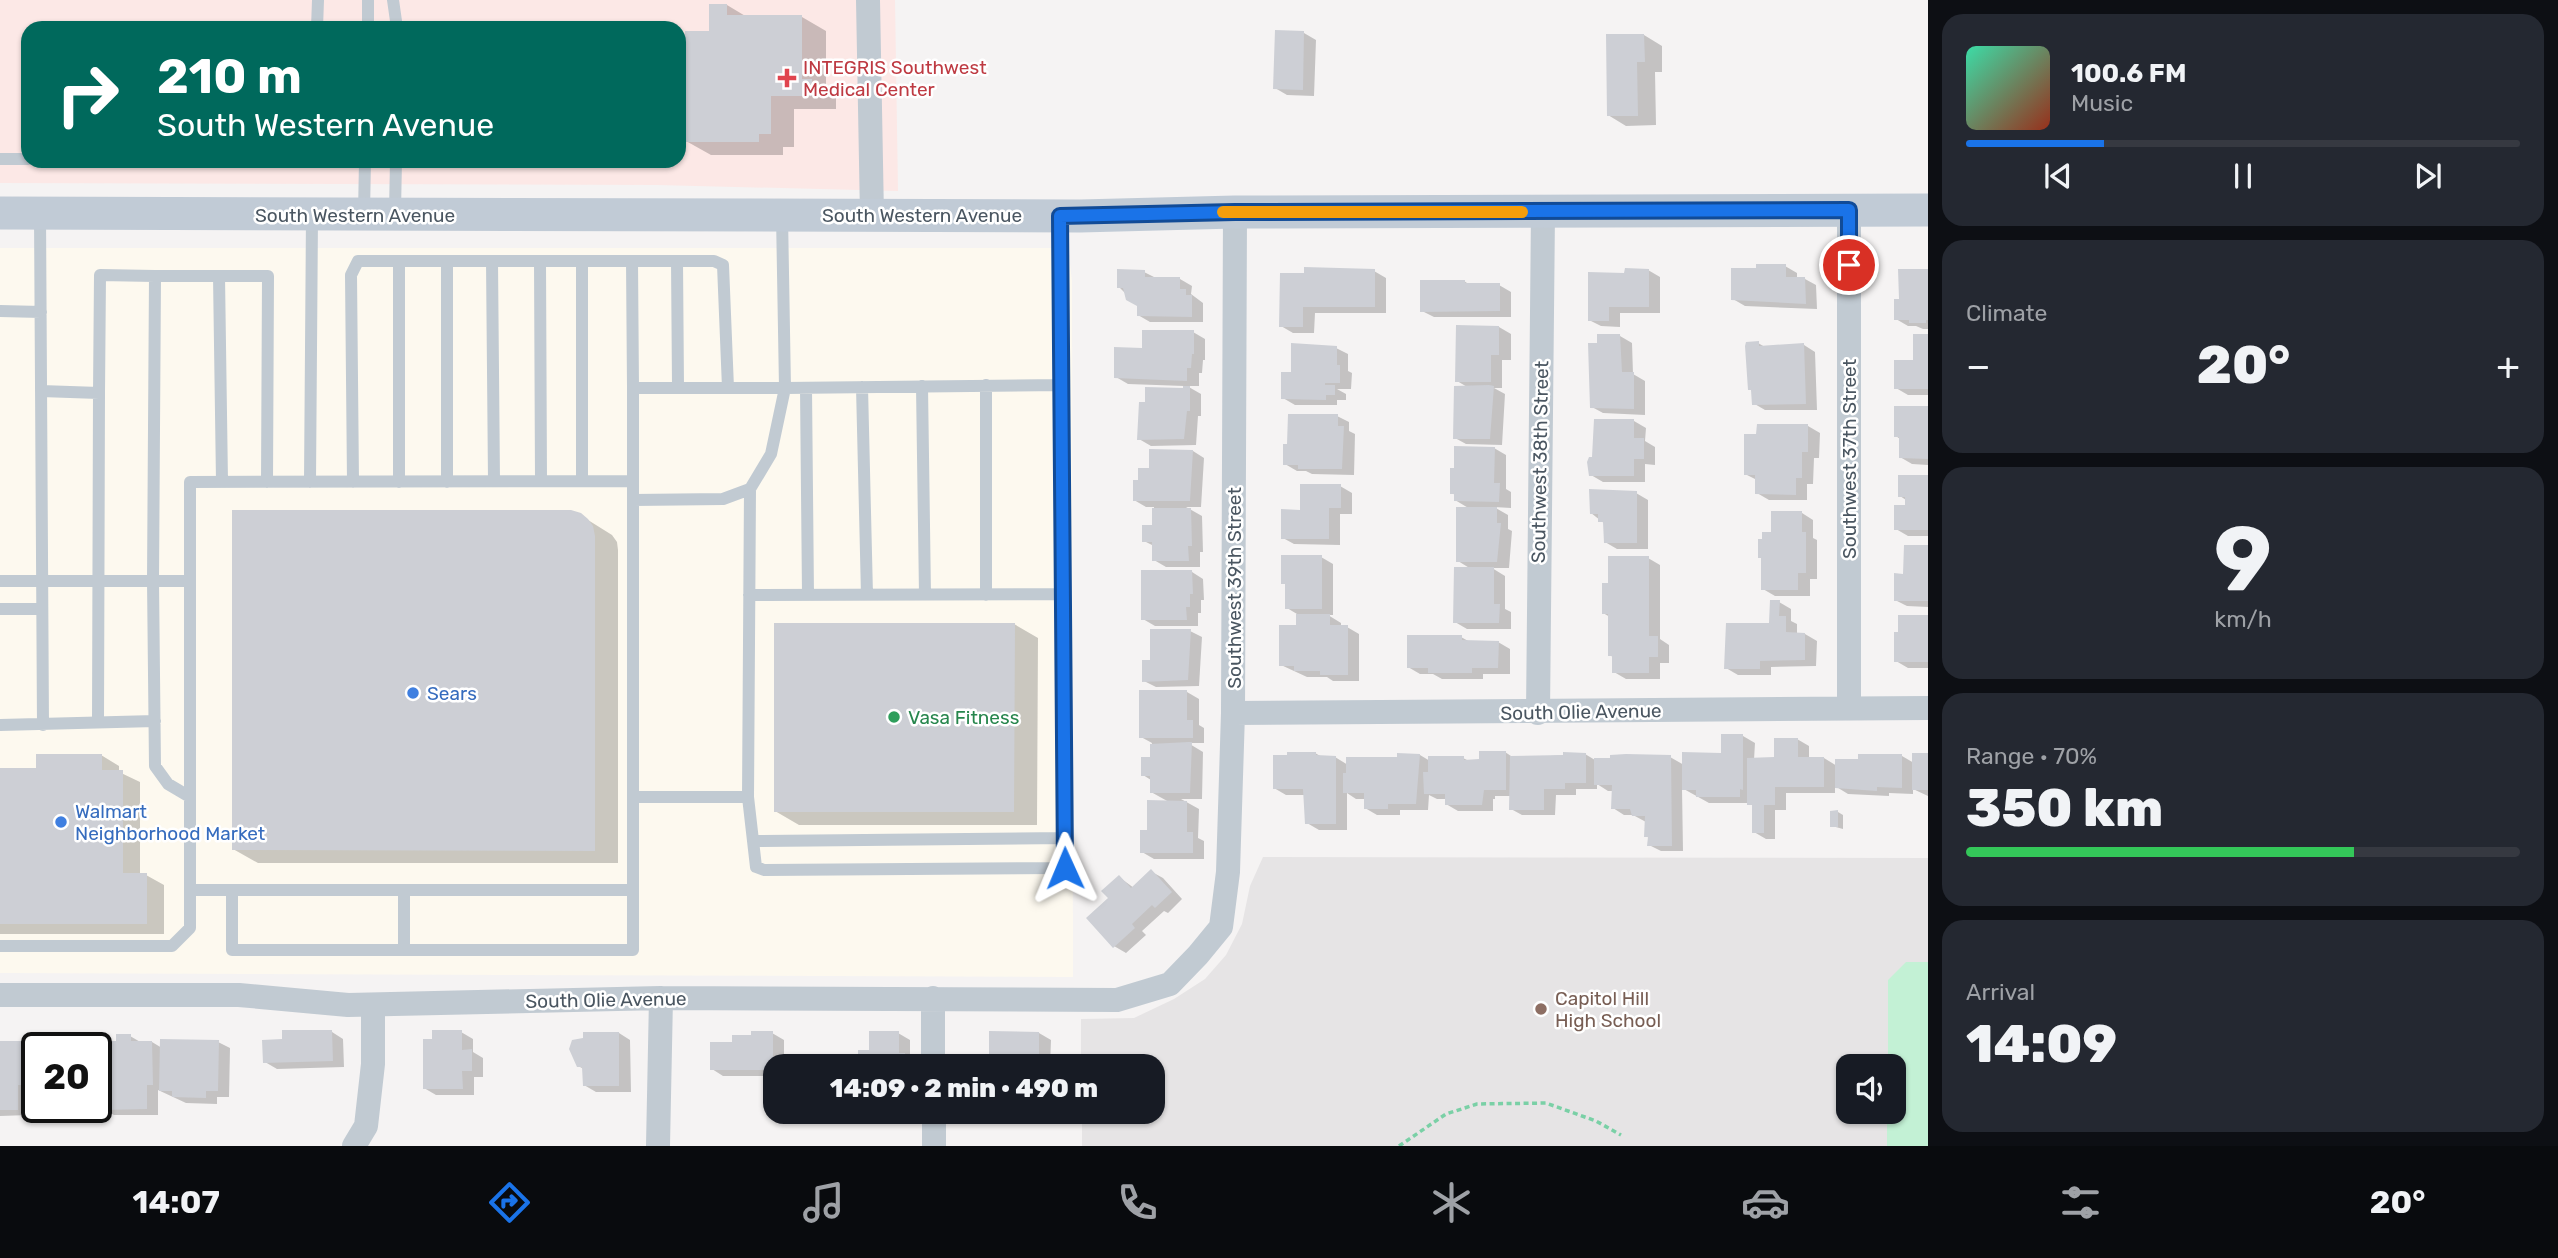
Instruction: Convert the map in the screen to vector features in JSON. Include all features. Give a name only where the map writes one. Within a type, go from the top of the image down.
[{"type":"main road","name":"South Western Avenue","points":[[0,214],[1060,216],[1235,212],[1928,210]]},
{"type":"street","points":[[868,0],[872,215]]},
{"type":"street","name":"Southwest 37th Street","points":[[1849,210],[1849,708]]},
{"type":"street","name":"Southwest 39th Street","points":[[1198,955],[1221,927],[1228,872],[1233,713],[1235,212]]},
{"type":"street","name":"Southwest 38th Street","points":[[1538,712],[1543,212]]},
{"type":"street","name":"South Olie Avenue","points":[[1233,713],[1928,708]]},
{"type":"street","name":"South Olie Avenue","points":[[0,995],[239,995],[348,1005],[661,998],[1117,1000],[1170,984],[1198,955]]},
{"type":"street","points":[[658,1146],[661,998]]},
{"type":"street","points":[[933,998],[933,1054]]},
{"type":"street","points":[[354,1146],[366,1126],[373,1065],[373,1005]]},
{"type":"street","points":[[933,1124],[934,1146]]},
{"type":"lane","points":[[317,21],[318,0]]},
{"type":"lane","points":[[368,0],[368,21]]},
{"type":"lane","points":[[393,0],[396,21]]},
{"type":"lane","points":[[0,159],[21,159]]},
{"type":"lane","points":[[367,168],[379,215]]},
{"type":"lane","points":[[379,215],[394,168]]},
{"type":"lane","points":[[40,214],[43,725]]},
{"type":"lane","points":[[782,214],[785,388],[771,454],[750,489],[748,797],[756,867],[764,870],[1065,868],[1060,216]]},
{"type":"lane","points":[[310,482],[312,215]]},
{"type":"lane","points":[[353,482],[351,275],[358,261],[714,261],[723,265],[728,388]]},
{"type":"lane","points":[[399,261],[399,482]]},
{"type":"lane","points":[[447,261],[447,482]]},
{"type":"lane","points":[[492,261],[494,481]]},
{"type":"lane","points":[[540,261],[541,481]]},
{"type":"lane","points":[[582,261],[582,481]]},
{"type":"lane","points":[[232,890],[232,950],[633,950],[632,261]]},
{"type":"lane","points":[[677,261],[678,387]]},
{"type":"lane","points":[[97,722],[100,275],[268,276],[267,482]]},
{"type":"lane","points":[[155,276],[155,766],[168,784],[190,797]]},
{"type":"lane","points":[[219,276],[222,482]]},
{"type":"lane","points":[[0,311],[41,312]]},
{"type":"lane","points":[[986,385],[986,595]]},
{"type":"lane","points":[[633,388],[1061,385]]},
{"type":"lane","points":[[922,386],[925,595]]},
{"type":"lane","points":[[862,387],[867,595]]},
{"type":"lane","points":[[806,388],[808,595]]},
{"type":"lane","points":[[41,391],[99,393]]},
{"type":"lane","points":[[0,947],[172,946],[190,928],[190,482],[633,481]]},
{"type":"lane","points":[[633,500],[723,499],[750,489]]},
{"type":"lane","points":[[0,580],[190,580]]},
{"type":"lane","points":[[749,596],[1062,594]]},
{"type":"lane","points":[[0,609],[42,609]]},
{"type":"lane","points":[[0,726],[155,721]]},
{"type":"lane","points":[[633,797],[748,797]]},
{"type":"lane","points":[[754,841],[1065,838]]},
{"type":"lane","points":[[190,890],[633,890]]},
{"type":"lane","points":[[404,890],[404,950]]},
{"type":"path","points":[[1399,1146],[1446,1114],[1476,1104],[1546,1103],[1595,1121],[1621,1135]]},
{"type":"shaded area","name":"INTEGRIS Southwest Medical Center","points":[[0,0],[895,0],[898,191],[657,185],[0,183]]},
{"type":"shaded area","points":[[0,248],[1068,248],[1072,281],[1073,977],[0,973]]},
{"type":"shaded area","name":"Capitol Hill High School","points":[[1263,857],[1928,858],[1928,1146],[1082,1146],[1082,1124],[1165,1124],[1165,1054],[1081,1054],[1081,1019],[1134,1018],[1174,999],[1205,979],[1226,955],[1242,924],[1250,886]]},
{"type":"green space","points":[[1906,962],[1928,962],[1928,1146],[1887,1146],[1887,1124],[1906,1124],[1906,1054],[1888,1054],[1888,980]]},
{"type":"building","points":[[709,4],[727,4],[727,15],[802,15],[802,79],[812,79],[812,96],[771,96],[771,134],[759,134],[759,142],[686,142],[686,31],[709,31]]},
{"type":"building","points":[[1275,30],[1304,31],[1303,90],[1273,89]]},
{"type":"building","points":[[1606,34],[1644,34],[1645,62],[1637,62],[1638,116],[1607,116]]},
{"type":"building","points":[[1756,264],[1786,264],[1786,277],[1805,277],[1806,304],[1731,300],[1731,268],[1756,268]]},
{"type":"building","points":[[1304,267],[1375,269],[1375,307],[1303,307],[1303,327],[1279,327],[1280,273],[1304,273]]},
{"type":"building","points":[[1625,268],[1649,269],[1649,307],[1609,307],[1609,321],[1588,321],[1588,272],[1624,273]]},
{"type":"building","points":[[1117,269],[1145,270],[1145,277],[1180,277],[1180,289],[1186,289],[1186,295],[1192,295],[1192,317],[1137,316],[1137,306],[1126,300],[1123,288],[1117,288]]},
{"type":"building","points":[[1898,269],[1928,269],[1926,323],[1894,320],[1894,299],[1899,299]]},
{"type":"building","points":[[1420,280],[1500,283],[1500,311],[1420,312]]},
{"type":"building","points":[[1456,325],[1499,326],[1499,355],[1491,355],[1491,382],[1455,382]]},
{"type":"building","points":[[1142,330],[1194,330],[1194,354],[1191,368],[1187,368],[1187,381],[1114,378],[1114,347],[1142,348]]},
{"type":"building","points":[[1597,334],[1620,334],[1622,372],[1634,372],[1634,409],[1590,408],[1588,343],[1597,343]]},
{"type":"building","points":[[1913,334],[1928,334],[1928,389],[1894,389],[1894,360],[1913,360]]},
{"type":"building","points":[[1759,341],[1759,346],[1804,343],[1806,404],[1752,405],[1751,390],[1748,390],[1745,346],[1746,342]]},
{"type":"building","points":[[1291,343],[1337,346],[1340,383],[1325,383],[1335,385],[1335,395],[1326,395],[1326,400],[1281,399],[1281,372],[1291,372]]},
{"type":"building","points":[[1190,386],[1190,411],[1187,411],[1184,439],[1137,440],[1139,402],[1145,402],[1145,387]]},
{"type":"building","points":[[1454,386],[1494,386],[1490,439],[1453,439]]},
{"type":"building","points":[[1894,406],[1928,406],[1928,459],[1899,458],[1899,437],[1894,437]]},
{"type":"building","points":[[1288,414],[1338,414],[1338,426],[1344,426],[1342,469],[1298,469],[1298,465],[1283,465]]},
{"type":"building","points":[[1594,419],[1634,419],[1634,438],[1644,438],[1644,459],[1634,459],[1634,476],[1589,476],[1587,462],[1589,457],[1592,457]]},
{"type":"building","points":[[1757,424],[1808,424],[1808,452],[1802,452],[1802,478],[1796,478],[1796,495],[1755,494],[1755,475],[1744,475],[1744,434],[1756,434]]},
{"type":"building","points":[[1454,446],[1495,447],[1494,483],[1500,483],[1499,502],[1454,501],[1454,494],[1450,494],[1450,468],[1454,468]]},
{"type":"building","points":[[1149,449],[1193,450],[1190,501],[1133,501],[1133,480],[1138,480],[1138,468],[1149,468]]},
{"type":"building","points":[[1898,475],[1928,475],[1928,530],[1894,530],[1894,505],[1905,505],[1905,497],[1898,497]]},
{"type":"building","points":[[1300,484],[1341,484],[1341,508],[1329,508],[1329,539],[1281,539],[1281,509],[1300,510]]},
{"type":"building","points":[[1589,489],[1637,491],[1637,543],[1604,543],[1603,522],[1598,522],[1598,514],[1590,514]]},
{"type":"building","points":[[1456,507],[1497,507],[1497,523],[1501,523],[1497,562],[1456,562]]},
{"type":"building","points":[[1152,508],[1191,508],[1192,546],[1188,546],[1189,561],[1152,561],[1152,542],[1142,542],[1142,525],[1152,525]]},
{"type":"building","name":"Sears","points":[[232,510],[571,510],[588,519],[595,536],[595,851],[232,850]]},
{"type":"building","points":[[1771,511],[1802,511],[1802,532],[1806,532],[1806,573],[1798,573],[1798,590],[1761,590],[1758,539],[1762,539],[1762,532],[1771,532]]},
{"type":"building","points":[[1904,545],[1928,545],[1928,601],[1894,601],[1894,573],[1903,574]]},
{"type":"building","points":[[1281,555],[1322,555],[1322,609],[1285,609],[1285,584],[1281,584]]},
{"type":"building","points":[[1608,556],[1649,556],[1649,636],[1658,636],[1658,657],[1649,657],[1649,673],[1612,673],[1612,656],[1608,656],[1608,614],[1602,614],[1602,583],[1608,583]]},
{"type":"building","points":[[1454,567],[1494,567],[1494,604],[1500,604],[1499,623],[1453,623]]},
{"type":"building","points":[[1141,570],[1192,570],[1193,594],[1190,594],[1190,607],[1186,607],[1187,620],[1141,620]]},
{"type":"building","points":[[1770,600],[1780,600],[1779,616],[1786,616],[1786,632],[1805,633],[1805,660],[1760,661],[1760,669],[1724,669],[1726,623],[1769,623]]},
{"type":"building","points":[[1296,614],[1330,614],[1330,625],[1348,625],[1348,675],[1320,675],[1320,671],[1294,671],[1294,666],[1279,666],[1279,625],[1296,625]]},
{"type":"building","points":[[1898,615],[1928,615],[1928,662],[1894,662],[1894,632],[1898,632]]},
{"type":"building","name":"Vasa Fitness","points":[[774,623],[1015,623],[1014,812],[774,812]]},
{"type":"building","points":[[1150,629],[1191,629],[1188,680],[1142,682],[1142,660],[1150,660]]},
{"type":"building","points":[[1407,635],[1462,635],[1462,640],[1499,641],[1498,668],[1472,668],[1472,673],[1428,673],[1428,668],[1407,668]]},
{"type":"building","points":[[1139,690],[1187,690],[1187,720],[1193,720],[1193,738],[1139,738]]},
{"type":"building","points":[[1721,734],[1743,734],[1743,790],[1740,789],[1740,797],[1696,797],[1696,790],[1682,790],[1682,752],[1721,753]]},
{"type":"building","points":[[1774,738],[1798,738],[1798,757],[1824,757],[1824,787],[1775,787],[1775,805],[1764,805],[1764,833],[1752,833],[1752,805],[1747,805],[1747,758],[1774,757]]},
{"type":"building","points":[[1192,742],[1190,793],[1150,793],[1150,776],[1141,776],[1141,757],[1150,757],[1150,744]]},
{"type":"building","points":[[1479,751],[1506,751],[1506,790],[1484,790],[1482,805],[1445,805],[1445,794],[1424,794],[1423,772],[1428,772],[1428,756],[1464,756],[1464,760],[1479,759]]},
{"type":"building","points":[[1287,752],[1316,752],[1316,755],[1336,756],[1336,824],[1305,824],[1303,789],[1273,789],[1273,755],[1287,755]]},
{"type":"building","points":[[1563,752],[1586,753],[1586,783],[1565,783],[1565,789],[1544,789],[1544,810],[1509,810],[1510,756],[1563,755]]},
{"type":"building","points":[[1397,753],[1420,754],[1416,804],[1388,804],[1388,809],[1364,809],[1364,793],[1343,793],[1346,757],[1397,757]]},
{"type":"building","points":[[1912,753],[1928,753],[1928,790],[1912,790]]},
{"type":"building","name":"Walmart Neighborhood Market","points":[[36,754],[102,754],[102,770],[123,770],[123,873],[147,873],[147,924],[0,924],[0,768],[36,768]]},
{"type":"building","points":[[1626,754],[1671,755],[1672,846],[1647,846],[1648,837],[1644,837],[1645,816],[1632,816],[1630,809],[1611,809],[1612,785],[1594,785],[1594,758]]},
{"type":"building","points":[[1858,754],[1902,754],[1902,788],[1877,787],[1877,791],[1835,788],[1835,759],[1858,759]]},
{"type":"building","points":[[1147,800],[1187,801],[1187,832],[1193,832],[1193,853],[1140,853],[1140,830],[1147,830]]},
{"type":"building","points":[[1838,810],[1838,827],[1830,827],[1830,811]]},
{"type":"building","points":[[1151,869],[1172,892],[1155,908],[1152,905],[1132,924],[1135,928],[1113,948],[1086,918],[1108,898],[1101,891],[1119,875],[1131,888]]},
{"type":"building","points":[[282,1030],[332,1030],[333,1061],[263,1063],[262,1040],[282,1039]]},
{"type":"building","points":[[432,1030],[462,1030],[462,1050],[472,1049],[472,1071],[462,1071],[463,1089],[423,1089],[423,1039],[432,1039]]},
{"type":"building","points":[[751,1031],[773,1031],[773,1054],[763,1054],[763,1070],[710,1070],[710,1042],[732,1042],[732,1035],[751,1035]]},
{"type":"building","points":[[869,1031],[899,1031],[899,1053],[905,1054],[858,1054],[858,1050],[869,1050]]},
{"type":"building","points":[[989,1031],[1039,1032],[1039,1054],[989,1054]]},
{"type":"building","points":[[583,1032],[619,1032],[619,1086],[583,1086],[582,1067],[577,1067],[569,1049],[572,1040],[583,1038]]},
{"type":"building","points":[[116,1034],[131,1034],[131,1041],[152,1041],[153,1085],[147,1085],[147,1109],[112,1110],[112,1041],[116,1041]]},
{"type":"building","points":[[160,1039],[219,1040],[218,1091],[206,1091],[206,1098],[172,1097],[172,1091],[159,1091]]},
{"type":"building","points":[[0,1041],[21,1041],[18,1110],[0,1110]]},
{"type":"slow traffic","points":[[1223,212],[1522,212]]},
{"type":"place","name":"INTEGRIS Southwest Medical Center","points":[[787,78]]},
{"type":"place","name":"Sears","points":[[413,693]]},
{"type":"place","name":"Vasa Fitness","points":[[894,717]]},
{"type":"place","name":"Walmart Neighborhood Market","points":[[61,822]]},
{"type":"place","name":"Capitol Hill High School","points":[[1541,1009]]},
{"type":"route","points":[[1065,868],[1060,216],[1235,212],[1849,210],[1849,265]]}]
